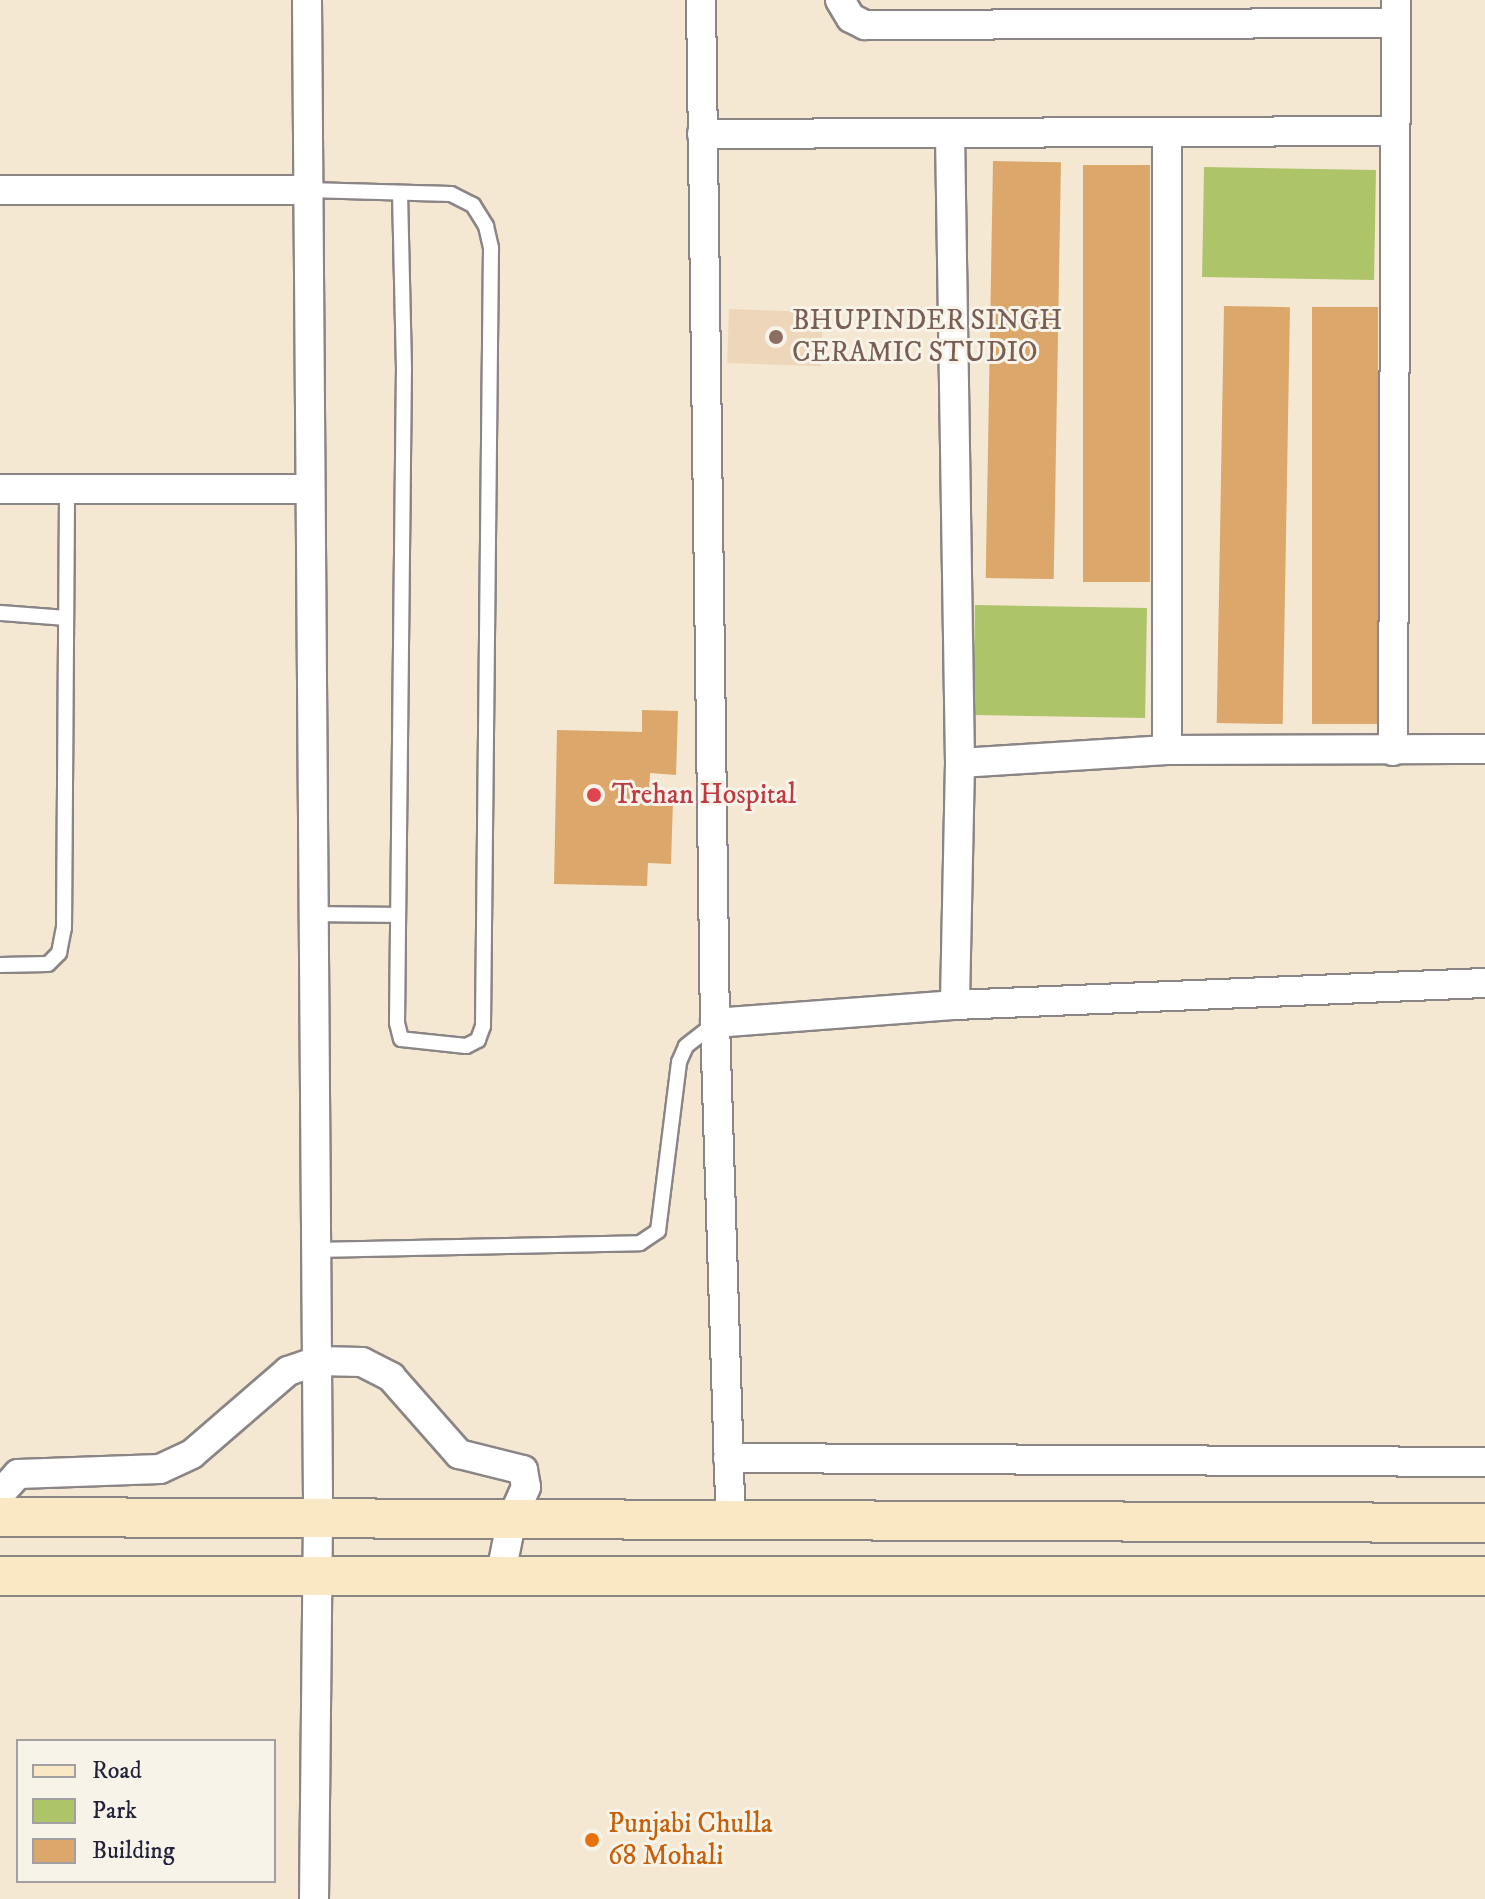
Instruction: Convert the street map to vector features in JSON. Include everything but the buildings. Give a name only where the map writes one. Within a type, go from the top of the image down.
[{"type":"main road","points":[[0,1517],[1485,1523]]},
{"type":"main road","points":[[0,1576],[1485,1576]]},
{"type":"street","points":[[307,0],[318,1518],[314,1899]]},
{"type":"street","points":[[701,0],[715,1023],[731,1519]]},
{"type":"street","points":[[840,0],[851,18],[865,25],[1396,12],[1393,131],[1393,751]]},
{"type":"street","points":[[702,134],[1393,131]]},
{"type":"street","points":[[1167,132],[1167,750]]},
{"type":"street","points":[[950,133],[960,763],[955,1005]]},
{"type":"street","points":[[0,190],[308,190]]},
{"type":"street","points":[[0,489],[309,489]]},
{"type":"street","points":[[960,763],[1167,750],[1485,749]]},
{"type":"street","points":[[715,1023],[955,1005],[1485,983]]},
{"type":"street","points":[[0,1494],[3,1485],[18,1474],[160,1469],[192,1454],[288,1371],[317,1361],[377,1365],[452,1449],[523,1470],[526,1487],[512,1518],[500,1578]]},
{"type":"street","points":[[728,1458],[1485,1462]]},
{"type":"lane","points":[[308,190],[451,194],[473,205],[486,226],[491,248],[483,1026],[478,1040],[466,1046],[401,1039],[397,1023],[404,385],[400,194]]},
{"type":"lane","points":[[0,965],[48,964],[59,953],[67,488]]},
{"type":"lane","points":[[0,613],[66,618]]},
{"type":"lane","points":[[313,914],[398,915]]},
{"type":"lane","points":[[315,1250],[640,1243],[658,1231],[679,1062],[686,1046],[715,1023]]},
{"type":"shaded area","name":"BHUPINDER SINGH CERAMIC STUDIO","points":[[729,309],[823,312],[821,366],[727,363]]},
{"type":"green space","points":[[1204,167],[1376,170],[1374,280],[1202,277]]},
{"type":"green space","points":[[975,605],[1147,608],[1145,718],[973,715]]},
{"type":"place","name":"BHUPINDER SINGH CERAMIC STUDIO","points":[[776,337]]},
{"type":"place","name":"Trehan Hospital","points":[[594,795]]},
{"type":"place","name":"Punjabi Chulla 68 Mohali","points":[[592,1840]]}]
